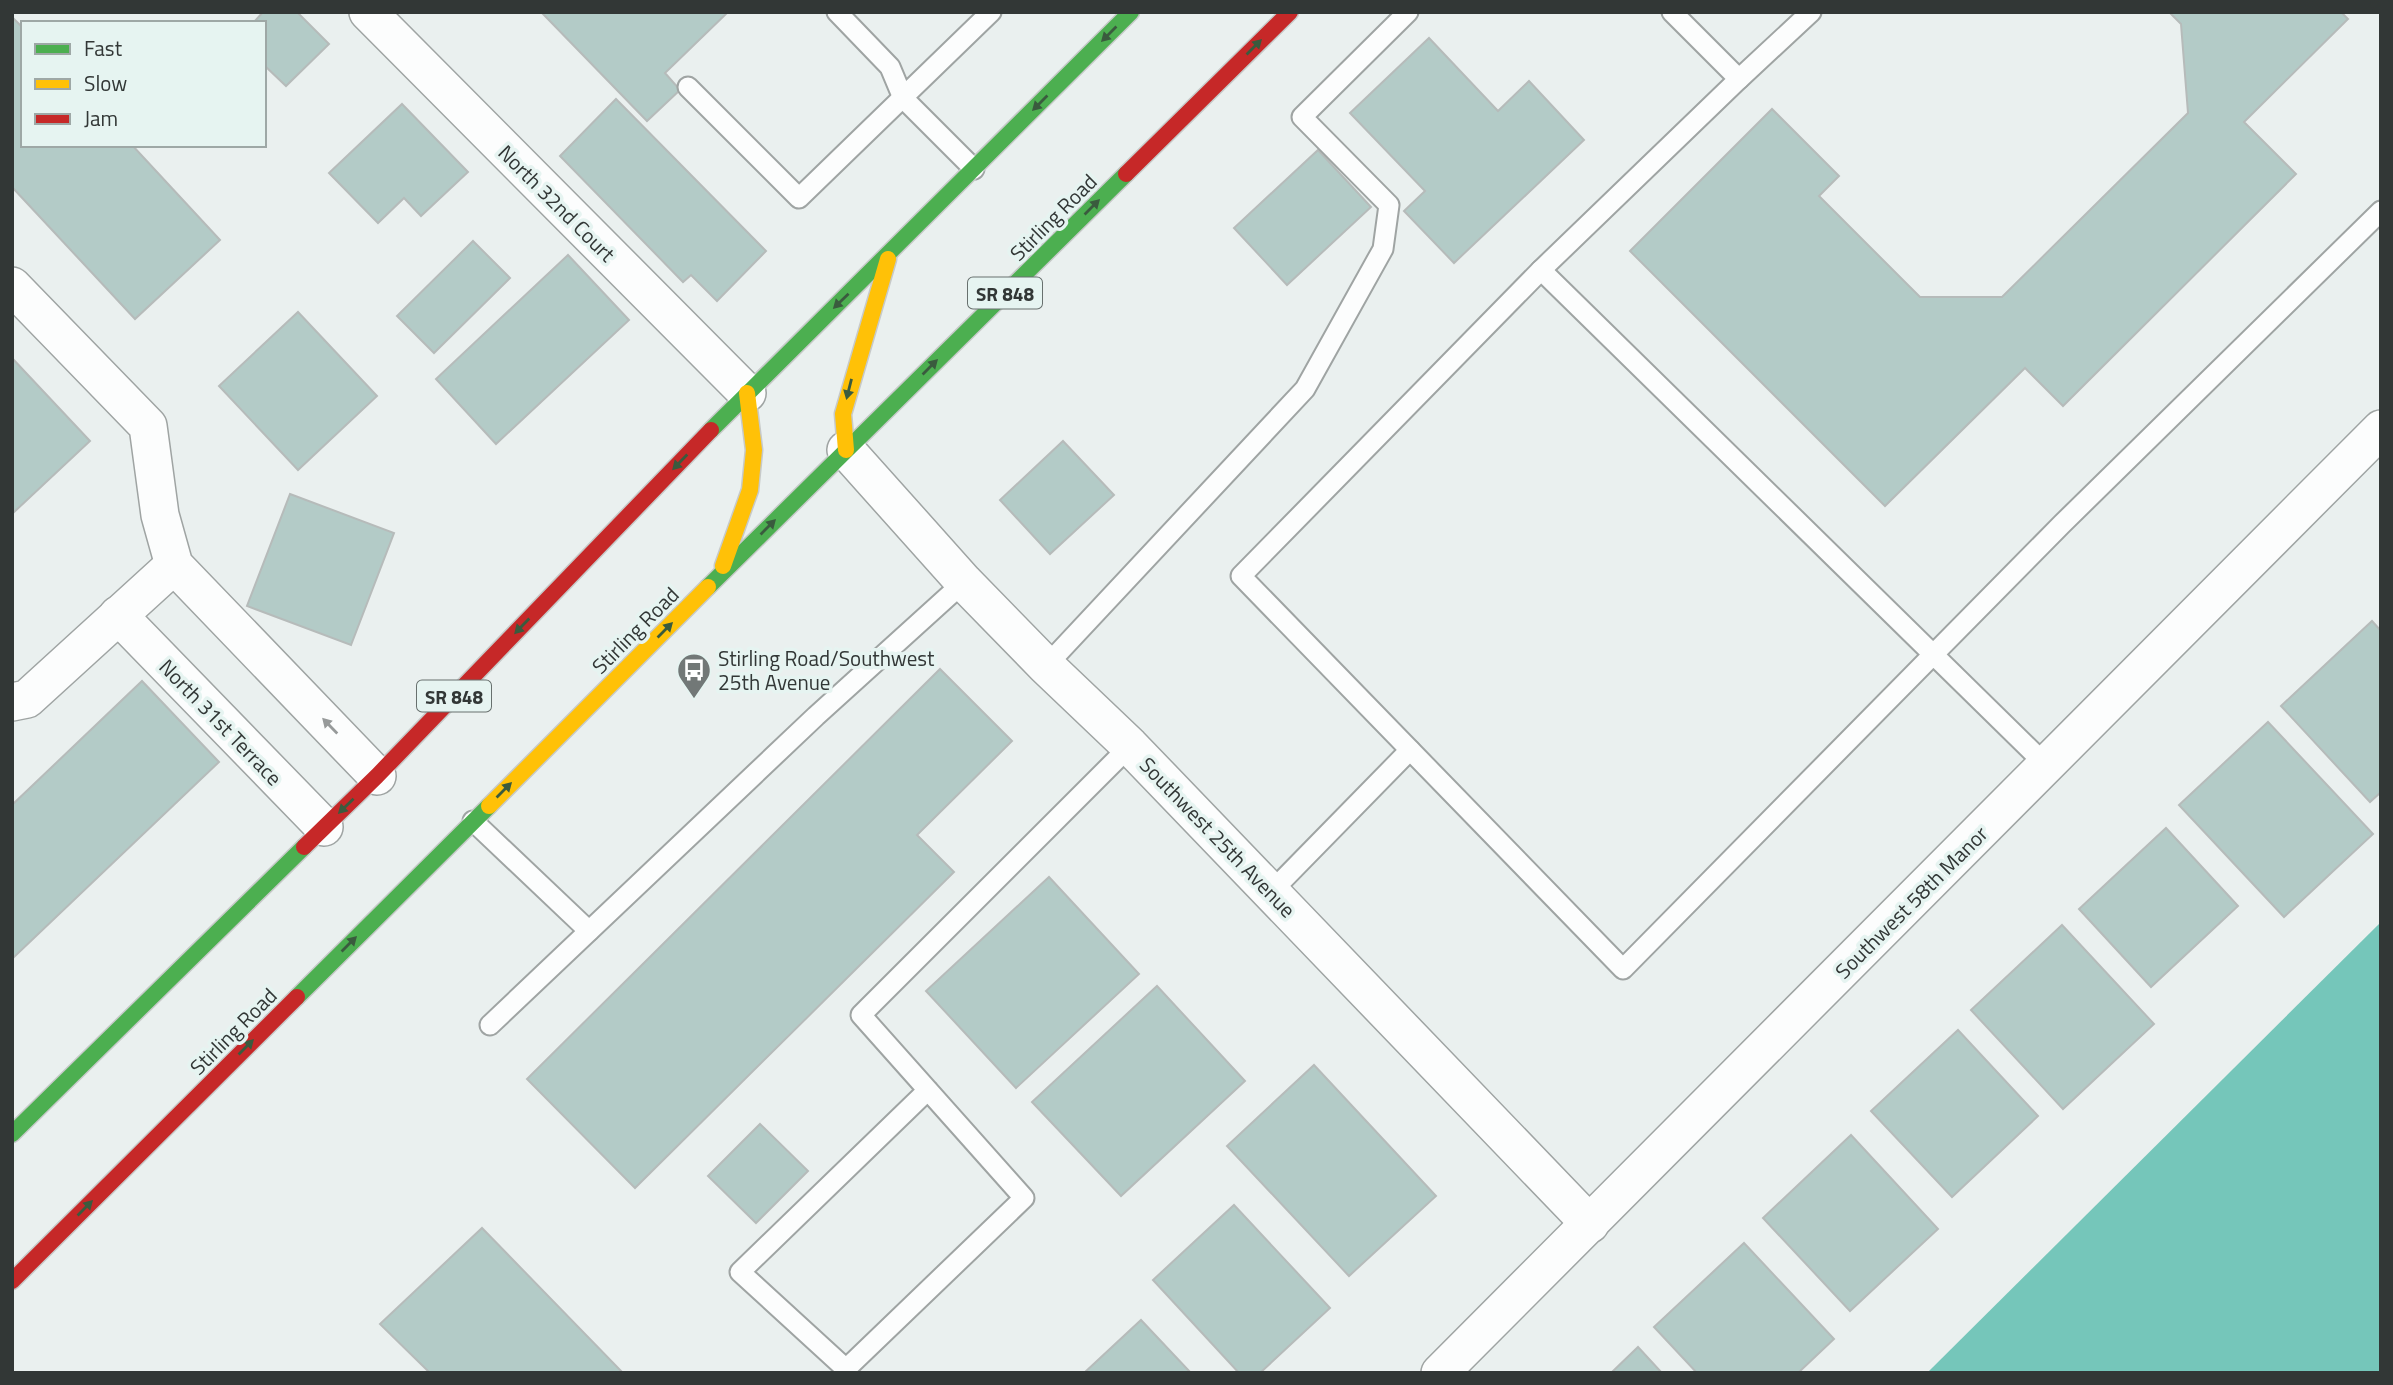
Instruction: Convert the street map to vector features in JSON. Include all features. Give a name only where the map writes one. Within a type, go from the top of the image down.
[{"type":"main road","name":"SR 848","points":[[12,1134],[377,776],[747,393],[1131,12]]},
{"type":"main road","name":"Stirling Road","points":[[12,1281],[720,575],[1290,12]]},
{"type":"main road","points":[[846,450],[843,414],[890,253]]},
{"type":"main road","points":[[720,575],[750,490],[754,450],[747,393]]},
{"type":"street","name":"North 32nd Court","points":[[368,12],[747,393]]},
{"type":"street","points":[[12,286],[149,426],[160,515],[174,565],[377,776]]},
{"type":"street","name":"Southwest 58th Manor","points":[[1440,1373],[2381,429]]},
{"type":"street","name":"Southwest 25th Avenue","points":[[846,450],[964,582],[1046,666],[1130,746],[1590,1224]]},
{"type":"street","points":[[17,705],[174,565]]},
{"type":"street","name":"North 31st Terrace","points":[[118,615],[324,827]]},
{"type":"lane","points":[[838,12],[890,67],[904,98],[974,169]]},
{"type":"lane","points":[[688,87],[799,198],[991,12]]},
{"type":"lane","points":[[1046,666],[1305,389],[1383,249],[1389,205],[1302,117],[1408,12]]},
{"type":"lane","points":[[1672,12],[1739,79]]},
{"type":"lane","points":[[1811,12],[1541,270],[1241,576],[1623,968],[2062,524],[2381,211]]},
{"type":"lane","points":[[1541,270],[2046,765]]},
{"type":"lane","points":[[490,1025],[806,726],[964,582]]},
{"type":"lane","points":[[928,1090],[740,1272],[846,1369],[1024,1198],[928,1090],[861,1015],[1130,746]]},
{"type":"lane","points":[[1271,892],[1410,750]]},
{"type":"lane","points":[[473,821],[589,931]]},
{"type":"shaded area","points":[[2381,922],[2381,1373],[1927,1373]]},
{"type":"building","points":[[263,12],[297,12],[329,44],[286,86],[266,67],[266,21],[255,21]]},
{"type":"building","points":[[728,12],[665,73],[680,90],[647,121],[543,14]]},
{"type":"building","points":[[2169,12],[2341,12],[2348,19],[2244,122],[2296,174],[2063,406],[2025,368],[1885,506],[1630,251],[1772,109],[1839,176],[1819,196],[1920,297],[2002,297],[2188,113],[2181,24]]},
{"type":"building","points":[[12,17],[21,26],[21,147],[134,147],[220,240],[135,319],[12,187]]},
{"type":"building","points":[[1429,38],[1498,111],[1529,81],[1584,140],[1454,263],[1404,211],[1425,191],[1350,113]]},
{"type":"building","points":[[616,99],[766,251],[717,301],[691,275],[683,282],[560,156]]},
{"type":"building","points":[[402,104],[468,172],[421,216],[404,198],[378,223],[329,173]]},
{"type":"building","points":[[1318,150],[1371,207],[1287,285],[1234,228]]},
{"type":"building","points":[[473,241],[510,278],[434,353],[397,316]]},
{"type":"building","points":[[568,255],[629,320],[496,444],[436,379]]},
{"type":"building","points":[[298,312],[377,396],[298,470],[219,386]]},
{"type":"building","points":[[12,358],[90,441],[12,514]]},
{"type":"building","points":[[1063,441],[1114,495],[1050,554],[1000,500]]},
{"type":"building","points":[[290,494],[394,533],[351,645],[247,606]]},
{"type":"building","points":[[2372,621],[2381,631],[2381,792],[2370,802],[2281,706]]},
{"type":"building","points":[[940,669],[1012,741],[917,835],[954,872],[635,1188],[527,1079]]},
{"type":"building","points":[[142,681],[219,762],[12,959],[12,805]]},
{"type":"building","points":[[2268,722],[2373,834],[2284,917],[2179,805]]},
{"type":"building","points":[[2166,828],[2238,906],[2151,987],[2079,909]]},
{"type":"building","points":[[1049,877],[1139,974],[1016,1088],[926,991]]},
{"type":"building","points":[[2062,925],[2154,1024],[2063,1109],[1971,1010]]},
{"type":"building","points":[[1157,986],[1245,1081],[1121,1196],[1032,1102]]},
{"type":"building","points":[[1958,1030],[2038,1116],[1952,1197],[1871,1111]]},
{"type":"building","points":[[1314,1065],[1436,1196],[1349,1276],[1227,1146]]},
{"type":"building","points":[[760,1124],[808,1171],[756,1223],[708,1176]]},
{"type":"building","points":[[1851,1135],[1938,1229],[1850,1311],[1763,1218]]},
{"type":"building","points":[[1234,1205],[1330,1308],[1260,1373],[1239,1373],[1153,1280]]},
{"type":"building","points":[[482,1228],[623,1373],[430,1373],[380,1324]]},
{"type":"building","points":[[1744,1243],[1834,1339],[1798,1373],[1697,1373],[1654,1327]]},
{"type":"building","points":[[1141,1320],[1191,1373],[1084,1373]]},
{"type":"building","points":[[1638,1347],[1662,1373],[1611,1373]]},
{"type":"traffic: fast","points":[[711,430],[1131,12]]},
{"type":"traffic: fast","points":[[708,587],[1126,174]]},
{"type":"traffic: fast","points":[[297,997],[489,806]]},
{"type":"traffic: fast","points":[[12,1134],[304,847]]},
{"type":"traffic: slow","points":[[846,450],[843,414],[888,259]]},
{"type":"traffic: slow","points":[[723,566],[750,490],[754,450],[747,393]]},
{"type":"traffic: slow","points":[[489,806],[708,587]]},
{"type":"traffic: jam","points":[[1126,174],[1290,12]]},
{"type":"traffic: jam","points":[[304,847],[377,776],[711,430]]},
{"type":"traffic: jam","points":[[12,1281],[297,997]]},
{"type":"place","name":"Stirling Road/Southwest 25th Avenue","points":[[694,700]]}]
